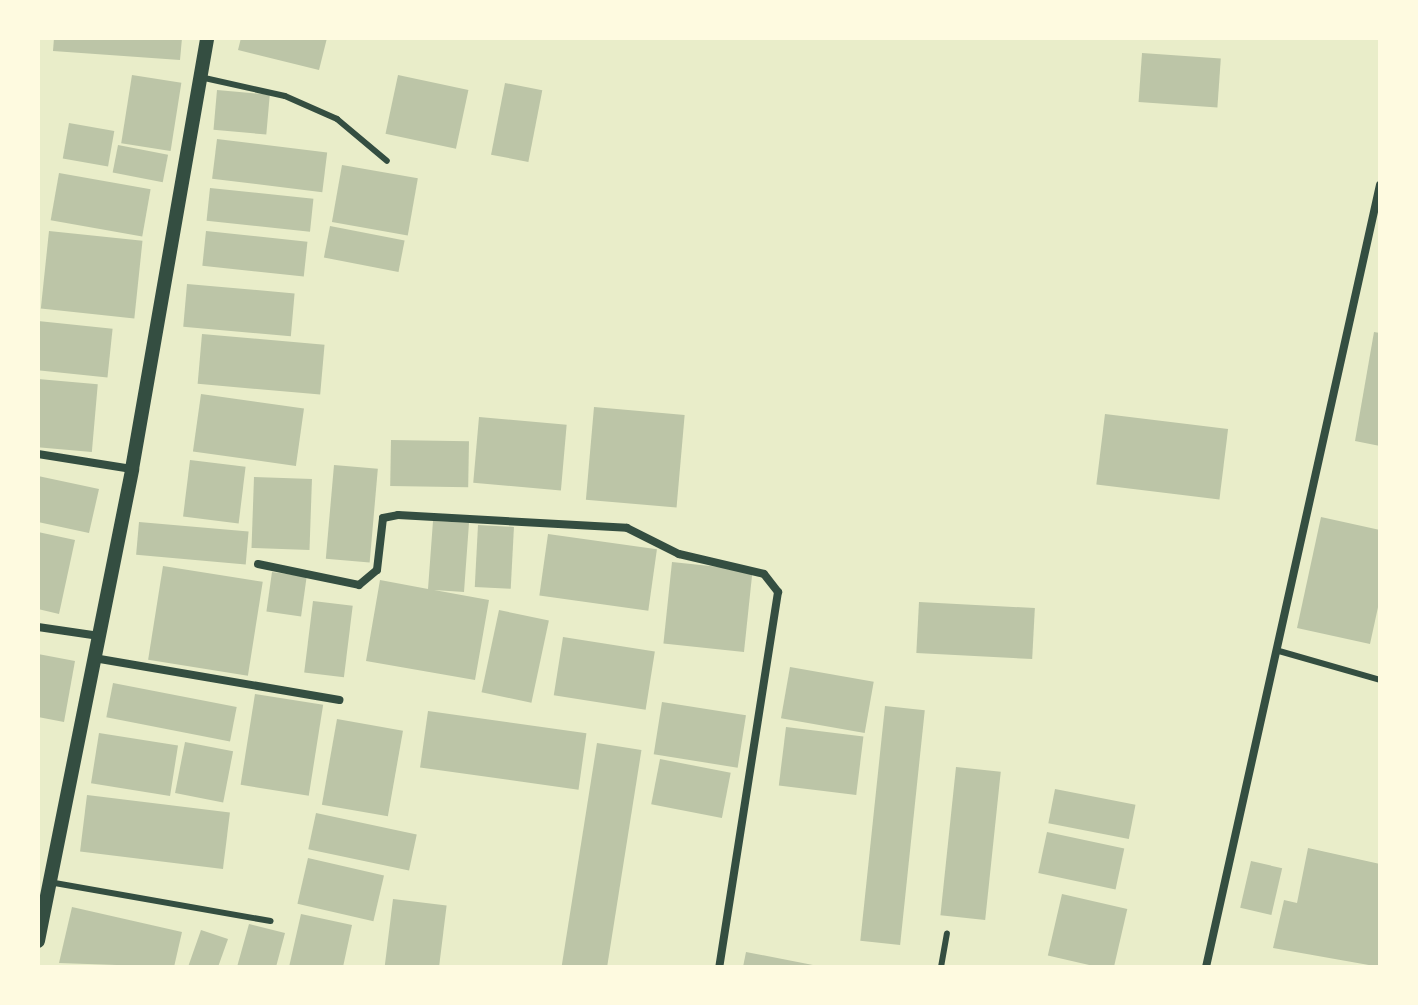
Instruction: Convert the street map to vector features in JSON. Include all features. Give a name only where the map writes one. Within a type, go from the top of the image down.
[{"type":"street","points":[[38,941],[132,469],[207,38]]},
{"type":"street","points":[[1206,967],[1279,651],[1380,185]]},
{"type":"street","points":[[38,454],[132,469]]},
{"type":"street","points":[[258,564],[359,585],[377,570],[383,518],[398,515],[627,528],[679,554],[764,574],[778,592],[719,967]]},
{"type":"street","points":[[38,627],[99,636]]},
{"type":"street","points":[[94,658],[339,700]]},
{"type":"lane","points":[[200,77],[285,96],[337,119],[387,161]]},
{"type":"lane","points":[[1279,651],[1380,680]]},
{"type":"lane","points":[[49,882],[271,921]]},
{"type":"lane","points":[[941,967],[947,934]]},
{"type":"building","points":[[54,38],[182,38],[180,60],[53,51]]},
{"type":"building","points":[[241,38],[327,38],[319,70],[238,50]]},
{"type":"building","points":[[1142,53],[1221,59],[1217,107],[1139,102]]},
{"type":"building","points":[[132,75],[181,83],[171,151],[121,143]]},
{"type":"building","points":[[398,75],[468,90],[456,149],[386,134]]},
{"type":"building","points":[[505,83],[542,90],[528,162],[491,155]]},
{"type":"building","points":[[217,90],[270,95],[266,134],[214,130]]},
{"type":"building","points":[[69,123],[114,131],[108,166],[63,158]]},
{"type":"building","points":[[217,139],[327,153],[322,192],[212,179]]},
{"type":"building","points":[[118,145],[168,155],[163,182],[113,172]]},
{"type":"building","points":[[342,165],[418,178],[408,235],[332,222]]},
{"type":"building","points":[[59,173],[151,189],[142,236],[51,220]]},
{"type":"building","points":[[210,188],[313,199],[310,232],[207,221]]},
{"type":"building","points":[[330,226],[405,241],[398,272],[324,257]]},
{"type":"building","points":[[49,231],[142,241],[134,318],[41,309]]},
{"type":"building","points":[[206,231],[307,242],[304,276],[202,266]]},
{"type":"building","points":[[187,284],[295,293],[291,336],[183,327]]},
{"type":"building","points":[[38,321],[113,329],[107,378],[38,370]]},
{"type":"building","points":[[1374,332],[1380,333],[1380,446],[1355,441]]},
{"type":"building","points":[[202,334],[325,345],[320,395],[198,384]]},
{"type":"building","points":[[38,379],[98,384],[92,452],[38,447]]},
{"type":"building","points":[[201,394],[304,408],[296,466],[193,451]]},
{"type":"building","points":[[594,407],[685,415],[677,508],[586,500]]},
{"type":"building","points":[[1105,414],[1228,429],[1219,500],[1096,484]]},
{"type":"building","points":[[479,417],[567,425],[561,490],[473,483]]},
{"type":"building","points":[[391,440],[469,441],[468,487],[390,486]]},
{"type":"building","points":[[190,460],[246,467],[239,523],[183,517]]},
{"type":"building","points":[[334,465],[378,469],[370,562],[326,559]]},
{"type":"building","points":[[38,476],[99,489],[89,533],[38,522]]},
{"type":"building","points":[[254,477],[312,479],[309,550],[252,548]]},
{"type":"building","points":[[1321,517],[1380,530],[1380,598],[1370,644],[1297,628]]},
{"type":"building","points":[[433,521],[469,523],[464,592],[434,590],[489,600],[475,680],[366,661],[380,580],[428,589]]},
{"type":"building","points":[[139,522],[249,532],[246,564],[136,555]]},
{"type":"building","points":[[478,525],[514,527],[511,589],[475,587]]},
{"type":"building","points":[[38,532],[75,540],[59,614],[38,609]]},
{"type":"building","points":[[548,534],[657,549],[648,611],[539,595]]},
{"type":"building","points":[[672,562],[753,570],[744,652],[663,644]]},
{"type":"building","points":[[163,566],[263,582],[248,676],[148,660]]},
{"type":"building","points":[[272,572],[307,577],[301,616],[266,612]]},
{"type":"building","points":[[313,601],[353,606],[344,677],[304,672]]},
{"type":"building","points":[[919,602],[1035,608],[1032,659],[916,653]]},
{"type":"building","points":[[499,610],[549,621],[531,703],[482,692]]},
{"type":"building","points":[[563,637],[655,652],[646,710],[554,695]]},
{"type":"building","points":[[38,654],[75,661],[64,722],[38,717]]},
{"type":"building","points":[[790,667],[874,682],[865,733],[781,718]]},
{"type":"building","points":[[113,683],[237,707],[230,741],[106,717]]},
{"type":"building","points":[[255,694],[323,705],[309,796],[241,785]]},
{"type":"building","points":[[662,702],[746,715],[738,768],[654,754]]},
{"type":"building","points":[[885,706],[925,710],[900,945],[860,941]]},
{"type":"building","points":[[428,711],[586,733],[579,790],[420,767]]},
{"type":"building","points":[[337,719],[403,731],[388,816],[322,805]]},
{"type":"building","points":[[786,727],[863,737],[856,795],[779,786]]},
{"type":"building","points":[[99,733],[178,746],[170,796],[91,783]]},
{"type":"building","points":[[185,742],[233,751],[223,802],[175,793]]},
{"type":"building","points":[[597,743],[641,750],[607,967],[562,966]]},
{"type":"building","points":[[660,759],[731,773],[722,818],[651,804]]},
{"type":"building","points":[[956,767],[1001,772],[985,920],[940,915]]},
{"type":"building","points":[[1055,789],[1135,805],[1129,839],[1048,823]]},
{"type":"building","points":[[87,795],[230,813],[223,869],[80,852]]},
{"type":"building","points":[[316,813],[417,834],[409,871],[308,849]]},
{"type":"building","points":[[1047,832],[1124,848],[1116,890],[1038,873]]},
{"type":"building","points":[[1308,848],[1380,864],[1380,967],[1273,948],[1284,900],[1297,903]]},
{"type":"building","points":[[308,858],[384,876],[373,921],[297,904]]},
{"type":"building","points":[[1251,861],[1282,868],[1271,915],[1240,908]]},
{"type":"building","points":[[1062,894],[1127,909],[1114,967],[1098,967],[1048,955]]},
{"type":"building","points":[[393,899],[447,906],[439,967],[385,967]]},
{"type":"building","points":[[72,907],[182,932],[174,967],[59,963]]},
{"type":"building","points":[[301,914],[352,925],[343,967],[289,967]]},
{"type":"building","points":[[249,924],[285,933],[276,967],[237,967]]},
{"type":"building","points":[[201,930],[228,939],[218,967],[188,967]]},
{"type":"building","points":[[746,952],[818,966],[818,967],[743,967]]}]
